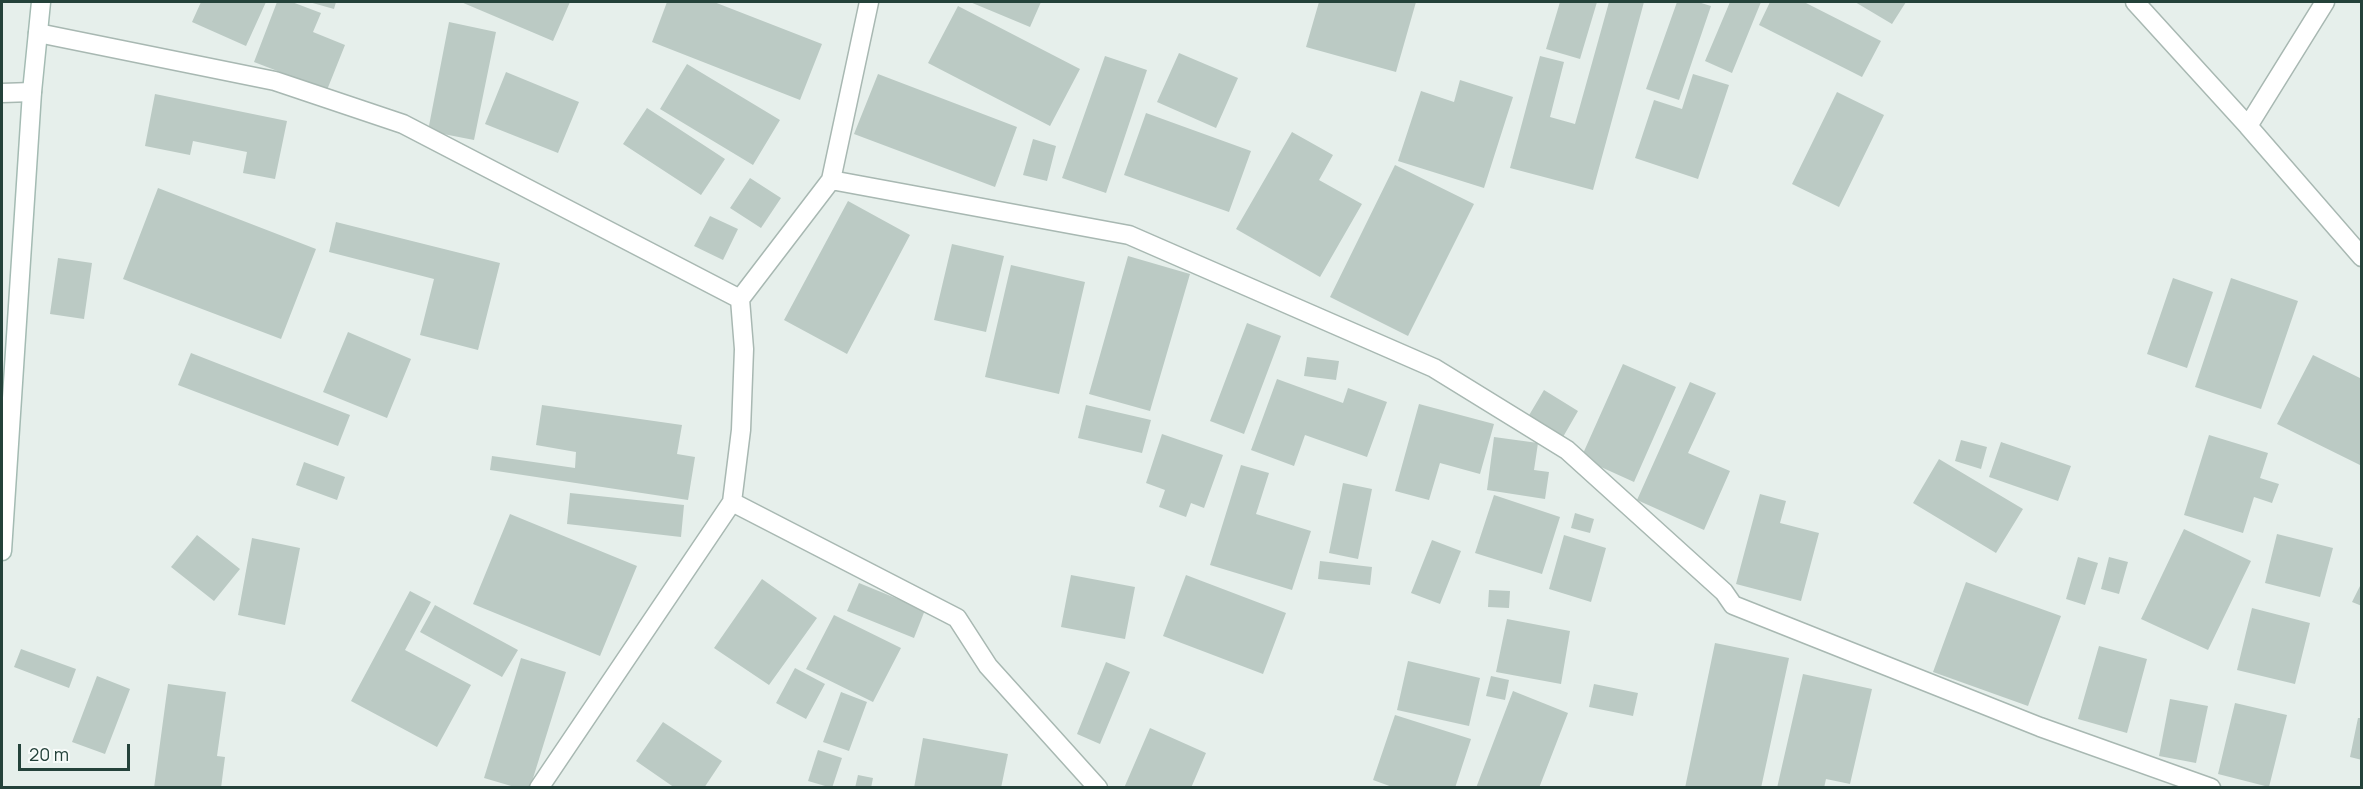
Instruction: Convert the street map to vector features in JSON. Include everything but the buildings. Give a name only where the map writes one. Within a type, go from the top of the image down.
[{"type":"street","points":[[2,551],[32,92],[41,2]]},
{"type":"street","points":[[539,788],[732,502],[741,430],[744,349],[740,299],[831,180],[869,2]]},
{"type":"street","points":[[2135,2],[2248,126],[2361,257]]},
{"type":"street","points":[[2248,126],[2325,2]]},
{"type":"street","points":[[38,33],[275,81],[403,124],[740,299]]},
{"type":"street","points":[[2,93],[32,92]]},
{"type":"street","points":[[831,180],[1129,235],[1434,368],[1567,450],[1724,592],[1733,605],[2040,727],[2211,788]]},
{"type":"street","points":[[732,502],[957,618],[988,666],[1098,788]]}]
